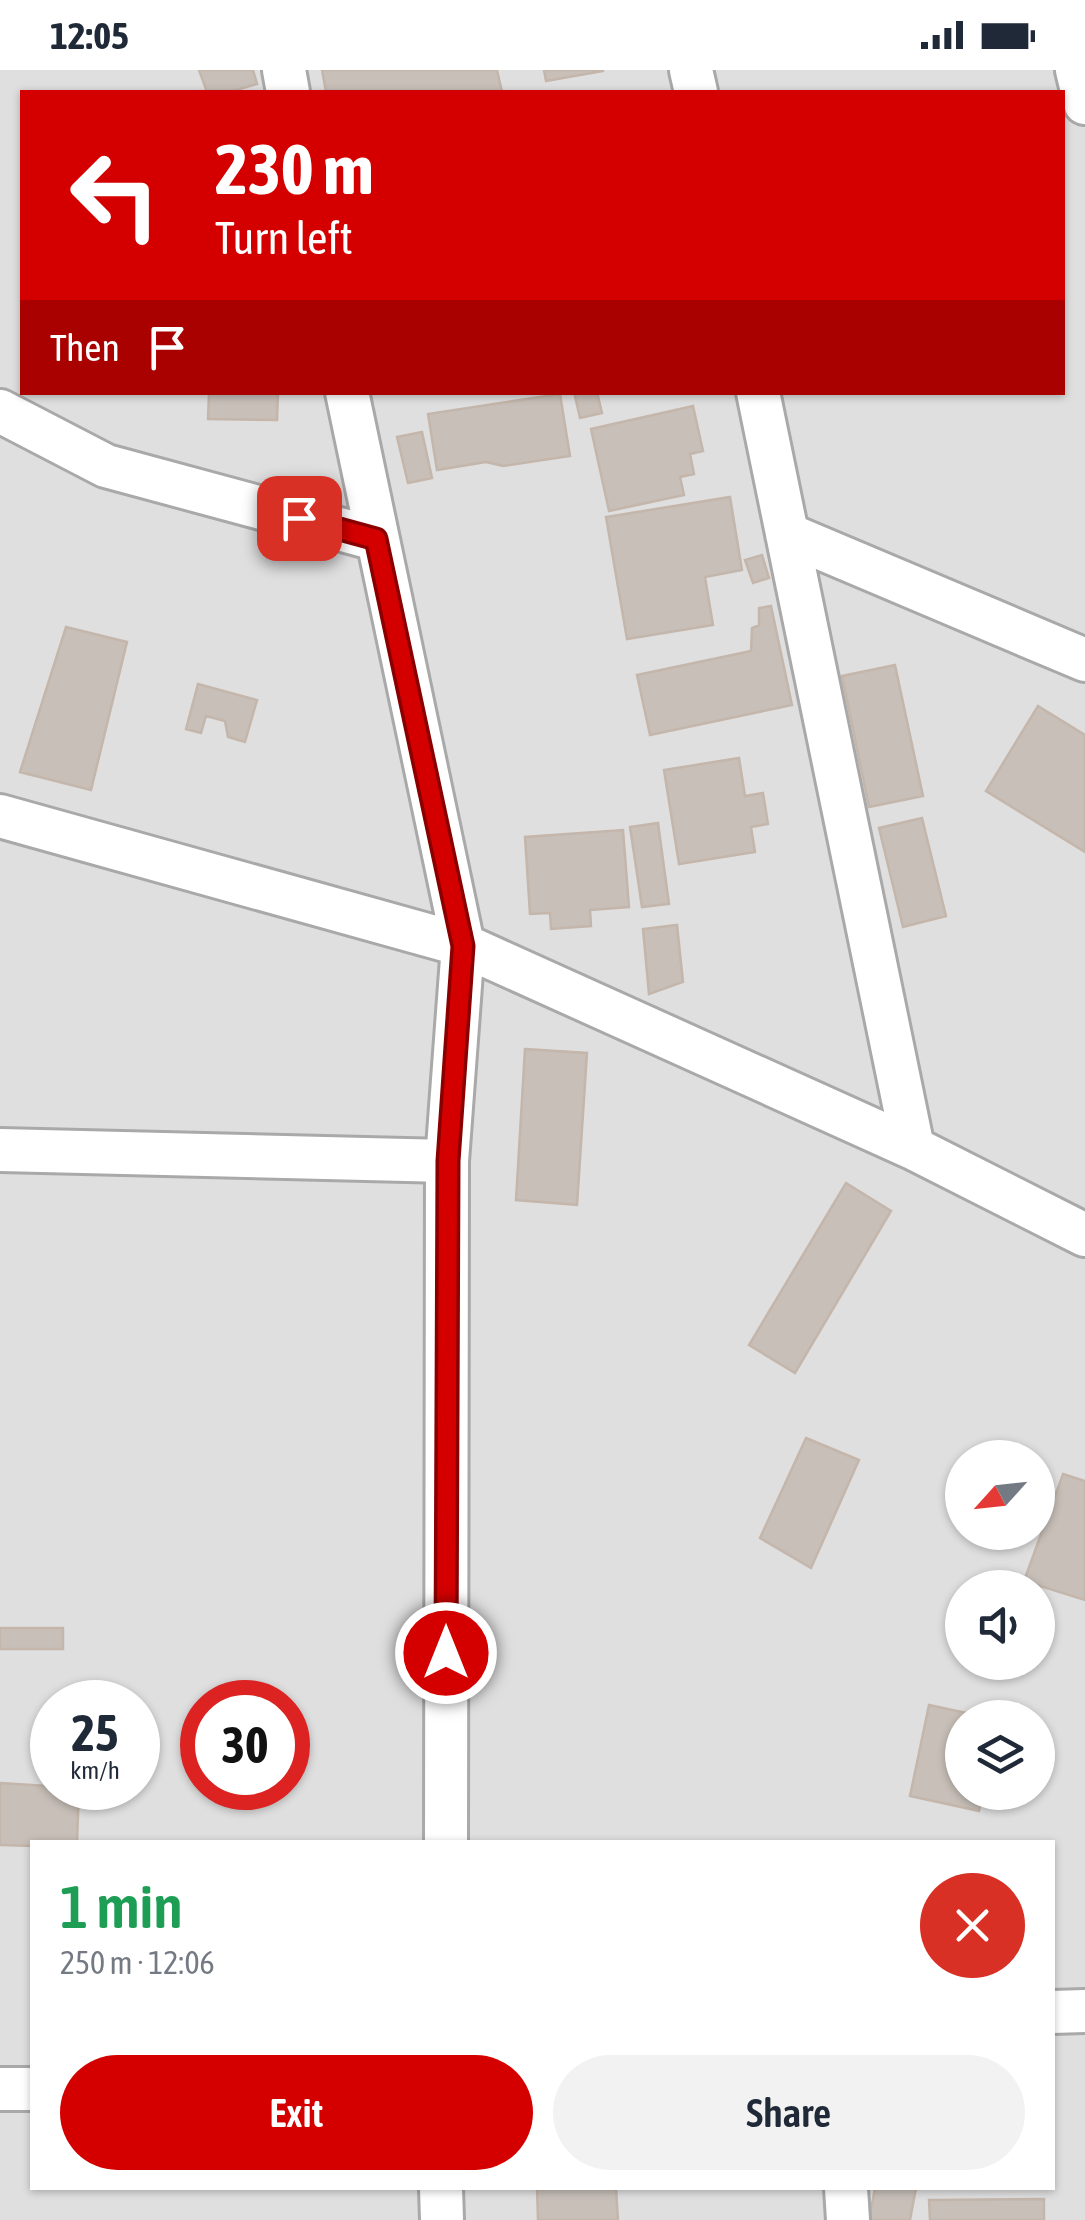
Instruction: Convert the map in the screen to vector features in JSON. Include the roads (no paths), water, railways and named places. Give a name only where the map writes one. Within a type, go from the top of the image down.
[{"type":"street","points":[[1077,70],[1085,103]]},
{"type":"street","points":[[348,395],[463,946],[448,1161],[446,1840]]},
{"type":"street","points":[[759,395],[913,1148]]},
{"type":"street","points":[[0,412],[106,466],[376,539]]},
{"type":"street","points":[[787,534],[1085,660]]},
{"type":"street","points":[[0,816],[463,946],[913,1148],[1085,1236]]},
{"type":"street","points":[[0,1150],[448,1161]]},
{"type":"street","points":[[1055,2012],[1085,2011]]},
{"type":"street","points":[[0,2089],[30,2089]]},
{"type":"street","points":[[440,2190],[442,2220]]},
{"type":"street","points":[[846,2190],[848,2220]]}]
